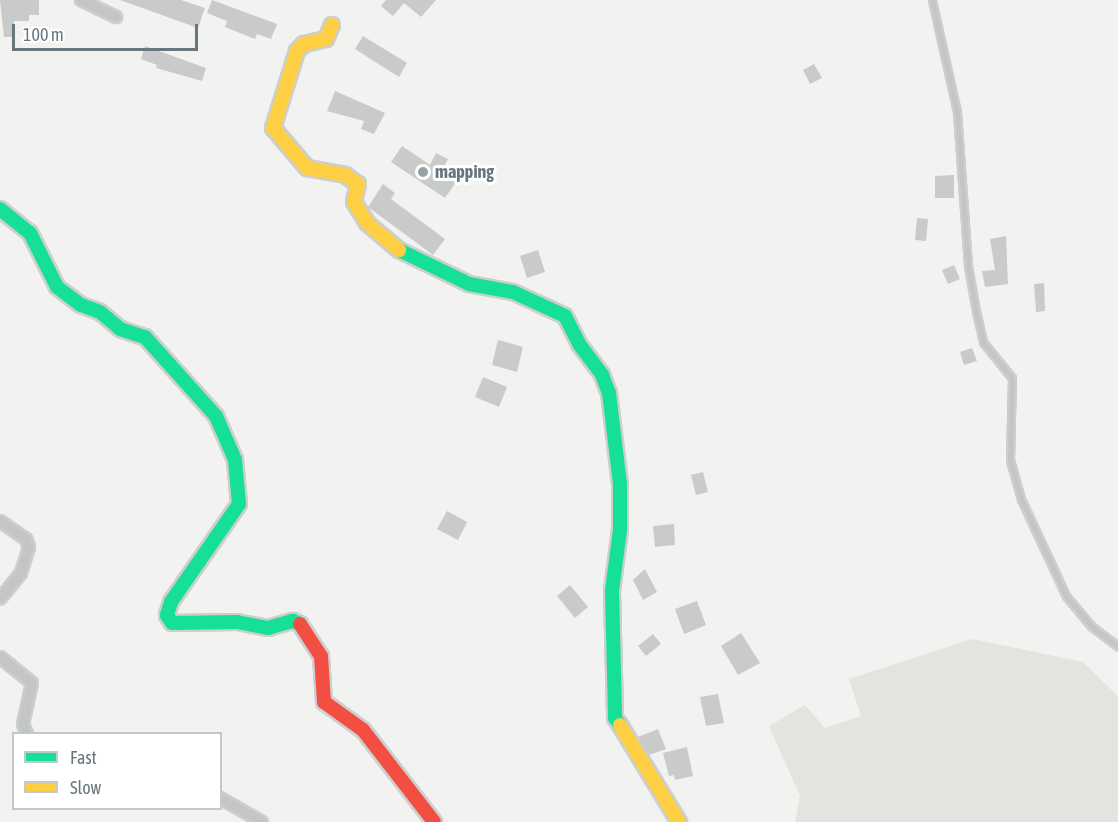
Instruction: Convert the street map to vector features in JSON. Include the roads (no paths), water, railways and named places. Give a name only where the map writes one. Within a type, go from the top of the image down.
[{"type":"street","points":[[81,0],[116,17]]},
{"type":"street","points":[[332,25],[326,39],[304,44],[297,51],[273,128],[308,168],[345,175],[358,184],[354,202],[367,223],[390,245],[469,284],[513,292],[566,316],[579,344],[602,375],[609,393],[620,484],[620,530],[612,591],[615,718],[679,822]]},
{"type":"street","points":[[0,209],[30,233],[57,287],[81,305],[100,312],[120,329],[145,337],[216,416],[235,460],[239,504],[171,602],[167,615],[172,623],[237,622],[268,628],[293,621],[303,626],[321,656],[324,702],[363,730],[404,788],[434,822]]},
{"type":"street","points":[[0,521],[26,538],[29,547],[21,573],[0,599]]},
{"type":"street","points":[[0,657],[32,683],[23,724],[26,732]]},
{"type":"street","points":[[222,799],[262,822]]},
{"type":"lane","points":[[932,0],[957,112],[968,266],[976,311],[983,342],[1012,378],[1010,460],[1021,499],[1066,596],[1091,626],[1118,646]]},
{"type":"place","name":"mapping","points":[[423,172]]}]
